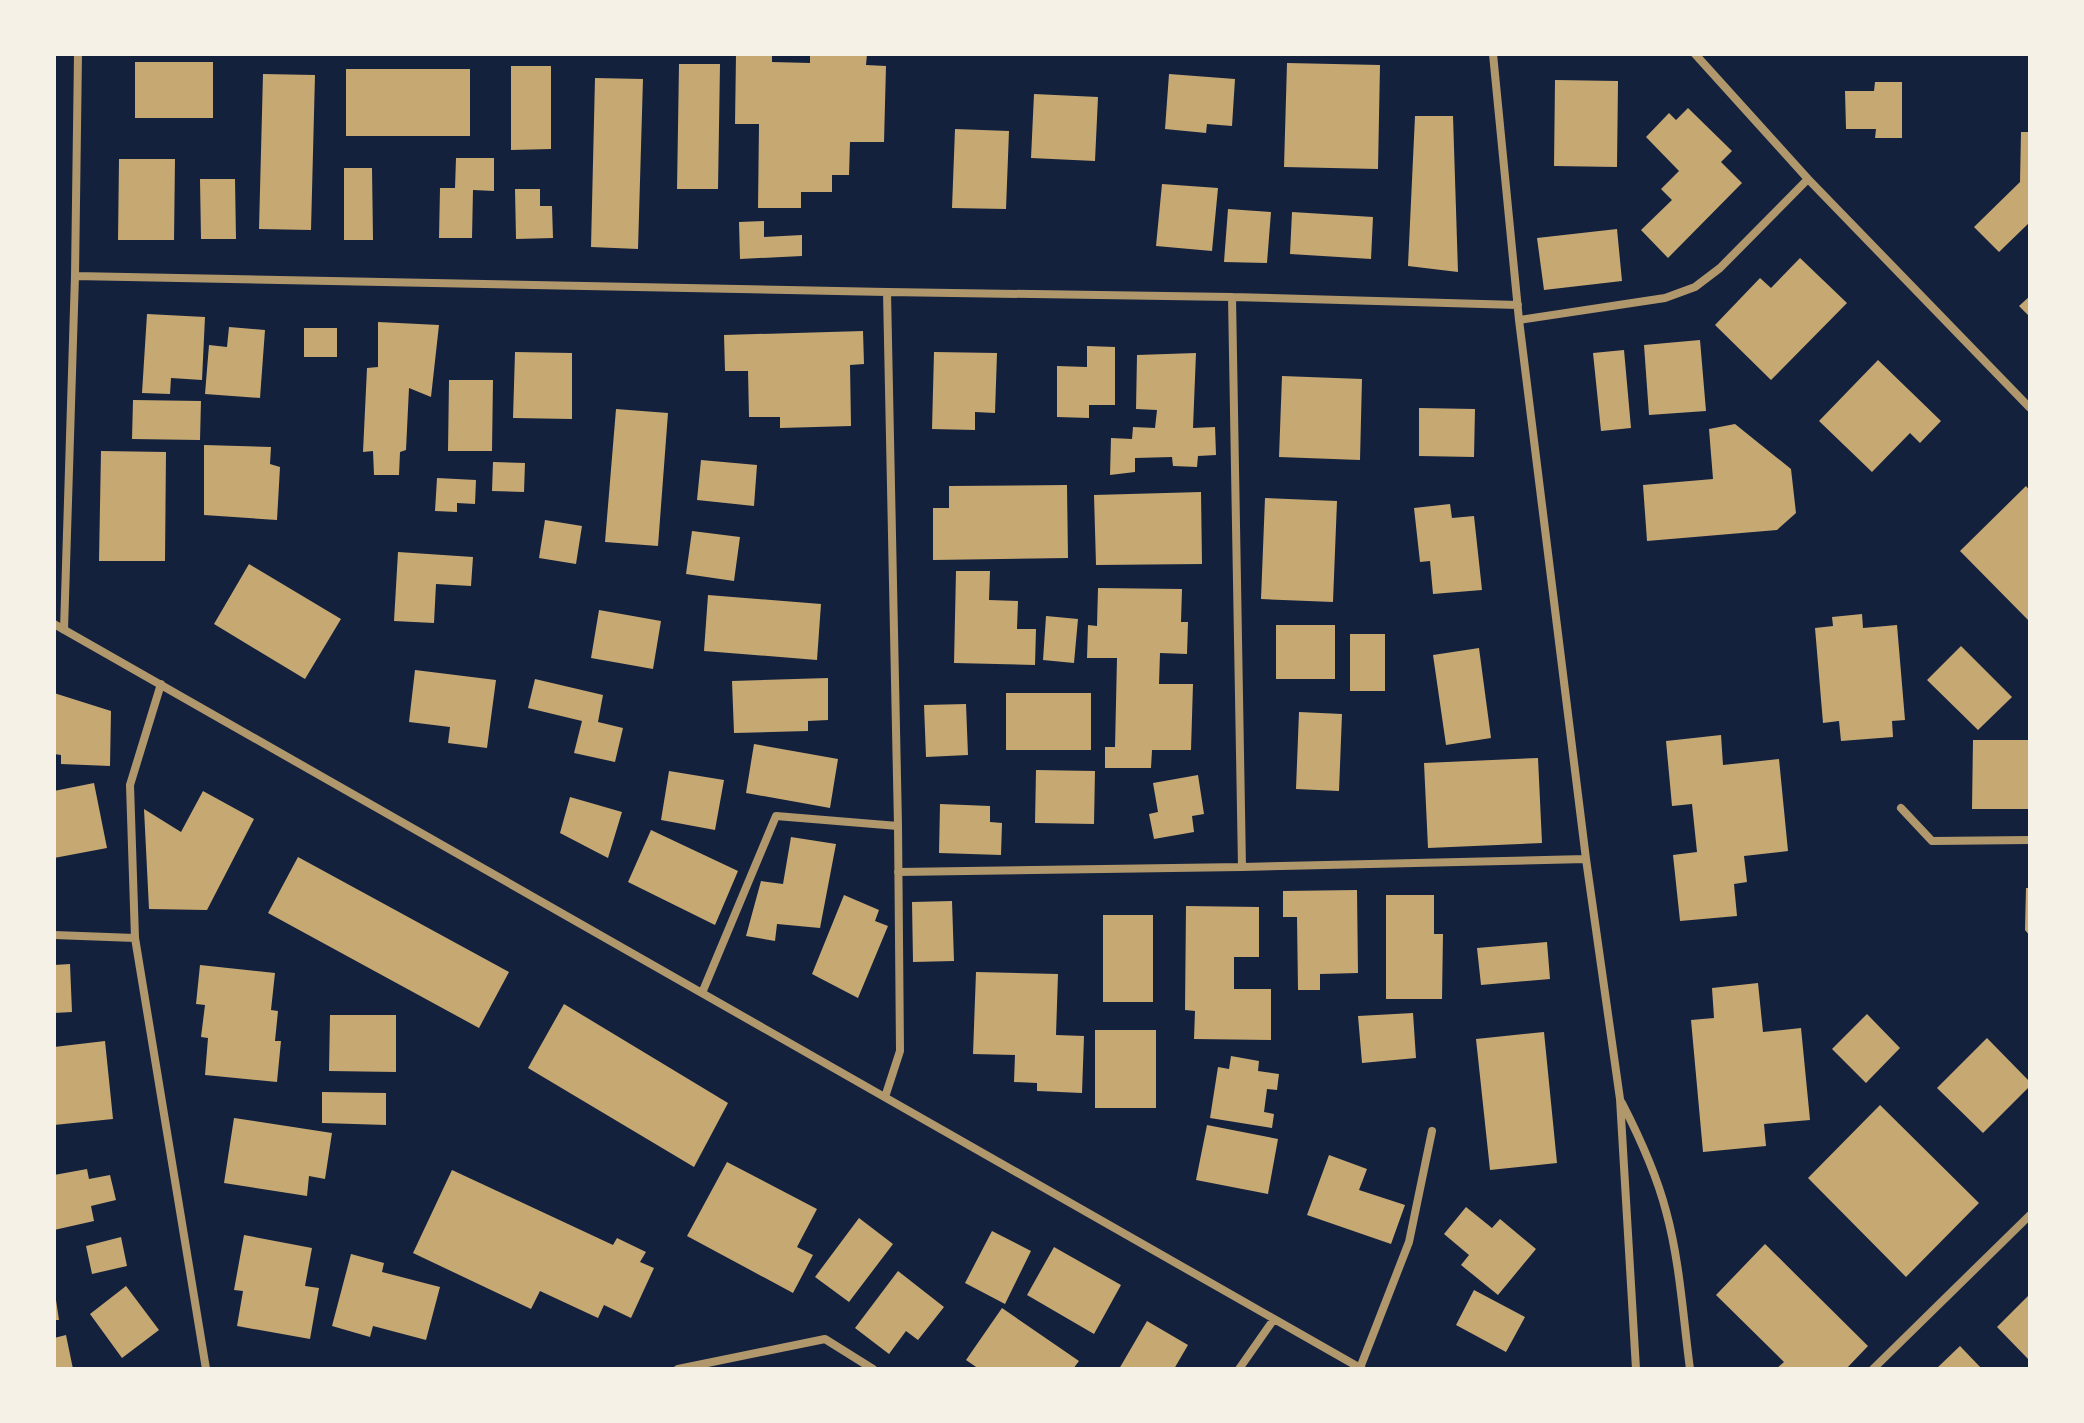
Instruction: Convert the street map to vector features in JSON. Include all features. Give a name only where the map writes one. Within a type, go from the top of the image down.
[{"type":"street","points":[[64,630],[78,54]]},
{"type":"street","points":[[1493,54],[1519,320],[1586,859],[1620,1099],[1636,1369]]},
{"type":"street","points":[[1695,54],[1808,179],[2030,408]]},
{"type":"street","points":[[1519,320],[1665,298],[1695,287],[1720,268],[1808,179]]},
{"type":"street","points":[[75,276],[1518,305]]},
{"type":"street","points":[[885,1097],[900,1051],[887,292]]},
{"type":"street","points":[[1232,297],[1242,867]]},
{"type":"street","points":[[54,624],[1361,1368],[1409,1242],[1432,1131]]},
{"type":"street","points":[[161,684],[130,785],[135,938],[207,1369]]},
{"type":"street","points":[[1901,808],[1932,841],[2030,840]]},
{"type":"street","points":[[702,993],[776,816],[898,826]]},
{"type":"street","points":[[898,872],[1586,859]]},
{"type":"street","points":[[54,935],[135,938]]},
{"type":"street","points":[[1620,1099],[1645,1149],[1667,1212],[1690,1369]]},
{"type":"street","points":[[1873,1369],[2030,1215]]},
{"type":"street","points":[[1239,1369],[1274,1319]]},
{"type":"street","points":[[678,1369],[825,1339],[873,1369]]},
{"type":"building","points":[[736,54],[772,54],[772,62],[810,63],[810,54],[867,54],[866,65],[886,66],[884,142],[850,142],[849,175],[832,175],[832,192],[801,192],[801,208],[758,208],[759,124],[735,124]]},
{"type":"building","points":[[135,62],[213,62],[213,118],[135,118]]},
{"type":"building","points":[[1287,63],[1380,65],[1378,169],[1284,167]]},
{"type":"building","points":[[679,64],[720,64],[718,189],[677,189]]},
{"type":"building","points":[[511,66],[551,66],[551,149],[511,150]]},
{"type":"building","points":[[346,69],[470,69],[470,136],[346,136]]},
{"type":"building","points":[[263,74],[315,75],[311,230],[259,229]]},
{"type":"building","points":[[1169,74],[1235,79],[1232,126],[1207,124],[1206,133],[1165,129]]},
{"type":"building","points":[[595,78],[643,79],[638,249],[591,247]]},
{"type":"building","points":[[1555,80],[1618,81],[1617,167],[1554,166]]},
{"type":"building","points":[[1875,82],[1902,82],[1902,138],[1875,138],[1876,129],[1846,129],[1845,91],[1874,91]]},
{"type":"building","points":[[1034,94],[1098,97],[1095,161],[1031,158]]},
{"type":"building","points":[[1688,108],[1732,151],[1721,162],[1742,183],[1668,258],[1641,230],[1672,200],[1661,189],[1679,171],[1646,137],[1669,113],[1676,120]]},
{"type":"building","points":[[1415,116],[1453,116],[1458,272],[1408,266]]},
{"type":"building","points":[[955,129],[1009,131],[1006,209],[952,208]]},
{"type":"building","points":[[2021,132],[2030,132],[2030,222],[1999,252],[1974,227],[2020,182]]},
{"type":"building","points":[[456,158],[494,158],[494,191],[473,190],[472,238],[439,238],[440,188],[455,188]]},
{"type":"building","points":[[119,159],[175,159],[174,240],[118,240]]},
{"type":"building","points":[[344,168],[372,168],[373,240],[344,240]]},
{"type":"building","points":[[200,179],[235,179],[236,239],[201,239]]},
{"type":"building","points":[[1162,184],[1218,188],[1212,251],[1156,246]]},
{"type":"building","points":[[515,189],[540,189],[540,206],[552,206],[553,238],[516,239]]},
{"type":"building","points":[[1228,209],[1271,212],[1267,263],[1224,262]]},
{"type":"building","points":[[1292,212],[1373,217],[1371,259],[1290,254]]},
{"type":"building","points":[[764,221],[764,237],[802,235],[802,256],[740,259],[739,222]]},
{"type":"building","points":[[1617,229],[1622,281],[1544,290],[1537,238]]},
{"type":"building","points":[[1800,258],[1847,303],[1771,380],[1715,325],[1760,278],[1771,288]]},
{"type":"building","points":[[2030,296],[2030,317],[2019,306]]},
{"type":"building","points":[[147,314],[205,317],[202,380],[171,378],[170,394],[142,393]]},
{"type":"building","points":[[378,322],[439,325],[431,397],[409,388],[406,450],[400,452],[399,475],[374,475],[373,451],[363,452],[367,368],[378,367]]},
{"type":"building","points":[[229,327],[265,330],[260,398],[205,394],[209,345],[227,347]]},
{"type":"building","points":[[304,328],[337,328],[337,357],[304,357]]},
{"type":"building","points":[[863,331],[864,364],[850,365],[851,426],[780,428],[780,417],[749,417],[748,371],[725,371],[724,335]]},
{"type":"building","points":[[1700,340],[1706,411],[1649,415],[1644,345]]},
{"type":"building","points":[[1087,346],[1115,347],[1115,405],[1089,405],[1089,418],[1057,417],[1057,366],[1087,367]]},
{"type":"building","points":[[1624,350],[1631,428],[1601,431],[1593,353]]},
{"type":"building","points":[[515,352],[572,353],[572,419],[513,418]]},
{"type":"building","points":[[934,352],[997,353],[995,413],[975,412],[975,430],[932,429]]},
{"type":"building","points":[[1196,353],[1193,428],[1215,427],[1216,455],[1198,456],[1197,467],[1173,466],[1172,457],[1135,458],[1135,472],[1110,475],[1111,438],[1132,439],[1133,427],[1155,428],[1157,410],[1136,409],[1137,355]]},
{"type":"building","points":[[1878,360],[1941,421],[1920,443],[1910,433],[1872,472],[1819,421]]},
{"type":"building","points":[[1282,376],[1362,379],[1360,460],[1279,457]]},
{"type":"building","points":[[449,380],[493,380],[492,451],[448,451]]},
{"type":"building","points":[[133,400],[201,401],[200,440],[132,439]]},
{"type":"building","points":[[1419,408],[1475,409],[1474,457],[1419,456]]},
{"type":"building","points":[[616,409],[668,413],[658,546],[605,542]]},
{"type":"building","points":[[1735,424],[1791,469],[1796,513],[1777,530],[1647,541],[1643,485],[1713,479],[1709,429]]},
{"type":"building","points":[[204,445],[271,447],[270,464],[280,467],[277,520],[204,515]]},
{"type":"building","points":[[101,451],[166,452],[165,561],[99,561]]},
{"type":"building","points":[[701,460],[757,465],[754,506],[697,500]]},
{"type":"building","points":[[493,462],[525,463],[524,492],[492,491]]},
{"type":"building","points":[[437,478],[476,480],[475,504],[457,503],[457,512],[435,511]]},
{"type":"building","points":[[1067,485],[1068,558],[933,560],[933,508],[949,508],[949,486]]},
{"type":"building","points":[[2026,486],[2030,491],[2030,622],[1960,551]]},
{"type":"building","points":[[1201,492],[1202,564],[1096,565],[1094,495]]},
{"type":"building","points":[[1265,498],[1337,501],[1333,602],[1261,599]]},
{"type":"building","points":[[1450,504],[1452,518],[1474,516],[1482,590],[1433,594],[1430,561],[1420,562],[1414,508]]},
{"type":"building","points":[[545,520],[582,526],[576,564],[539,558]]},
{"type":"building","points":[[692,531],[740,537],[734,581],[686,574]]},
{"type":"building","points":[[398,552],[473,557],[471,586],[436,584],[434,623],[394,621]]},
{"type":"building","points":[[249,564],[341,619],[305,679],[214,624]]},
{"type":"building","points":[[956,571],[990,571],[989,600],[1018,601],[1017,629],[1036,629],[1035,665],[954,663]]},
{"type":"building","points":[[1098,588],[1182,589],[1181,622],[1188,622],[1187,654],[1160,653],[1159,684],[1193,684],[1191,750],[1152,750],[1151,768],[1105,768],[1105,747],[1115,747],[1117,658],[1087,658],[1088,625],[1097,626]]},
{"type":"building","points":[[708,595],[821,604],[817,660],[704,651]]},
{"type":"building","points":[[599,610],[661,621],[653,669],[591,658]]},
{"type":"building","points":[[1862,614],[1863,628],[1897,625],[1905,720],[1892,721],[1893,737],[1841,741],[1839,721],[1823,723],[1815,628],[1833,626],[1832,617]]},
{"type":"building","points":[[1046,616],[1078,619],[1074,663],[1043,660]]},
{"type":"building","points":[[1276,625],[1335,625],[1335,679],[1276,679]]},
{"type":"building","points":[[1350,634],[1385,634],[1385,691],[1350,691]]},
{"type":"building","points":[[1961,646],[2012,697],[1978,730],[1927,680]]},
{"type":"building","points":[[1479,648],[1491,738],[1446,745],[1433,655]]},
{"type":"building","points":[[415,670],[496,680],[487,748],[448,743],[450,727],[409,722]]},
{"type":"building","points":[[828,678],[828,720],[808,721],[808,731],[734,733],[732,681]]},
{"type":"building","points":[[535,679],[603,695],[598,722],[623,728],[615,762],[574,753],[582,721],[528,708]]},
{"type":"building","points":[[54,693],[111,711],[110,766],[61,764],[61,755],[54,754]]},
{"type":"building","points":[[1006,693],[1091,693],[1091,750],[1006,750]]},
{"type":"building","points":[[966,704],[968,755],[926,757],[924,705]]},
{"type":"building","points":[[1299,712],[1342,714],[1339,791],[1296,789]]},
{"type":"building","points":[[1721,735],[1723,765],[1779,759],[1788,851],[1744,856],[1747,882],[1734,884],[1737,916],[1680,921],[1673,855],[1697,852],[1692,804],[1672,806],[1666,741]]},
{"type":"building","points":[[1973,740],[2030,740],[2030,809],[1972,809]]},
{"type":"building","points":[[754,744],[838,759],[830,808],[746,793]]},
{"type":"building","points":[[1538,758],[1542,843],[1428,848],[1424,763]]},
{"type":"building","points":[[1036,770],[1095,771],[1094,824],[1035,823]]},
{"type":"building","points":[[669,771],[724,780],[715,830],[661,820]]},
{"type":"building","points":[[1198,775],[1204,814],[1192,816],[1194,832],[1154,839],[1149,814],[1158,812],[1153,783]]},
{"type":"building","points":[[94,783],[107,848],[54,858],[54,791]]},
{"type":"building","points":[[203,791],[254,819],[207,910],[149,909],[144,809],[181,832]]},
{"type":"building","points":[[570,797],[622,812],[608,858],[560,833]]},
{"type":"building","points":[[940,804],[990,806],[990,822],[1002,823],[1001,855],[939,853]]},
{"type":"building","points":[[651,830],[738,871],[715,925],[628,882]]},
{"type":"building","points":[[791,837],[836,844],[820,928],[777,924],[775,941],[746,936],[761,881],[783,884]]},
{"type":"building","points":[[298,857],[509,972],[479,1028],[268,913]]},
{"type":"building","points":[[2026,888],[2030,888],[2030,936],[2025,930]]},
{"type":"building","points":[[1357,890],[1358,973],[1320,974],[1320,990],[1298,990],[1297,917],[1283,917],[1283,891]]},
{"type":"building","points":[[844,895],[879,910],[875,921],[888,926],[858,998],[812,974]]},
{"type":"building","points":[[1386,895],[1434,895],[1434,934],[1443,934],[1442,999],[1386,999]]},
{"type":"building","points":[[952,901],[954,961],[913,962],[912,902]]},
{"type":"building","points":[[1186,906],[1259,907],[1259,957],[1234,957],[1234,989],[1271,989],[1271,1040],[1194,1039],[1195,1011],[1185,1010]]},
{"type":"building","points":[[1103,915],[1153,915],[1153,1002],[1103,1002]]},
{"type":"building","points":[[1547,942],[1550,979],[1481,985],[1477,948]]},
{"type":"building","points":[[70,964],[72,1012],[54,1013],[54,965]]},
{"type":"building","points":[[200,965],[275,973],[271,1010],[278,1011],[275,1041],[281,1041],[277,1082],[205,1075],[208,1038],[201,1037],[205,1005],[196,1004]]},
{"type":"building","points":[[976,972],[1058,974],[1056,1035],[1084,1036],[1082,1093],[1037,1091],[1037,1083],[1014,1082],[1015,1055],[973,1054]]},
{"type":"building","points":[[1758,983],[1763,1032],[1801,1028],[1810,1120],[1764,1124],[1766,1146],[1703,1152],[1691,1020],[1714,1018],[1712,988]]},
{"type":"building","points":[[564,1004],[728,1103],[694,1167],[528,1068]]},
{"type":"building","points":[[1413,1013],[1416,1058],[1362,1063],[1358,1016]]},
{"type":"building","points":[[1867,1014],[1900,1048],[1866,1083],[1832,1049]]},
{"type":"building","points":[[330,1015],[396,1015],[396,1072],[329,1071]]},
{"type":"building","points":[[1095,1030],[1156,1030],[1156,1108],[1095,1108]]},
{"type":"building","points":[[1544,1032],[1557,1163],[1490,1170],[1476,1039]]},
{"type":"building","points":[[1987,1038],[2030,1082],[2030,1086],[1983,1133],[1937,1088]]},
{"type":"building","points":[[105,1041],[113,1119],[54,1125],[54,1047]]},
{"type":"building","points":[[1231,1056],[1259,1061],[1258,1071],[1279,1074],[1277,1090],[1267,1089],[1264,1112],[1274,1114],[1272,1128],[1210,1118],[1218,1067],[1229,1069]]},
{"type":"building","points":[[322,1092],[386,1093],[386,1125],[322,1123]]},
{"type":"building","points":[[1880,1105],[1979,1203],[1906,1277],[1808,1178]]},
{"type":"building","points":[[234,1118],[332,1133],[325,1179],[309,1176],[307,1196],[224,1183]]},
{"type":"building","points":[[1207,1125],[1278,1139],[1268,1194],[1196,1180]]},
{"type":"building","points":[[1329,1155],[1367,1169],[1359,1190],[1405,1205],[1391,1244],[1307,1215]]},
{"type":"building","points":[[727,1162],[817,1209],[797,1247],[813,1255],[793,1293],[687,1236]]},
{"type":"building","points":[[87,1169],[89,1179],[110,1175],[116,1200],[91,1206],[94,1221],[54,1230],[54,1175]]},
{"type":"building","points":[[452,1170],[613,1245],[617,1238],[646,1252],[640,1262],[654,1268],[631,1318],[604,1305],[598,1318],[540,1291],[531,1309],[413,1253]]},
{"type":"building","points":[[1466,1207],[1492,1228],[1500,1219],[1536,1249],[1498,1295],[1461,1265],[1469,1255],[1444,1234]]},
{"type":"building","points":[[859,1218],[893,1244],[849,1302],[815,1277]]},
{"type":"building","points":[[992,1231],[1031,1251],[1005,1304],[965,1283]]},
{"type":"building","points":[[244,1235],[312,1248],[305,1286],[319,1288],[310,1339],[237,1326],[243,1291],[234,1290]]},
{"type":"building","points":[[121,1237],[127,1266],[92,1274],[86,1246]]},
{"type":"building","points":[[1765,1244],[1868,1346],[1846,1369],[1776,1369],[1784,1362],[1716,1295]]},
{"type":"building","points":[[1054,1247],[1121,1285],[1094,1334],[1027,1295]]},
{"type":"building","points":[[351,1254],[384,1263],[382,1272],[440,1287],[426,1340],[373,1326],[370,1337],[332,1326]]},
{"type":"building","points":[[898,1271],[944,1307],[918,1340],[906,1331],[889,1354],[855,1328]]},
{"type":"building","points":[[126,1286],[159,1330],[122,1358],[90,1314]]},
{"type":"building","points":[[1474,1290],[1525,1317],[1506,1352],[1456,1325]]},
{"type":"building","points":[[2030,1294],[2030,1361],[1997,1327]]},
{"type":"building","points":[[56,1300],[59,1320],[54,1320]]},
{"type":"building","points":[[1002,1308],[1079,1361],[1073,1369],[979,1369],[966,1360]]},
{"type":"building","points":[[1147,1321],[1188,1345],[1174,1369],[1119,1369]]},
{"type":"building","points":[[66,1335],[73,1369],[54,1369],[54,1338]]},
{"type":"building","points":[[1960,1346],[1982,1369],[1936,1369]]}]
